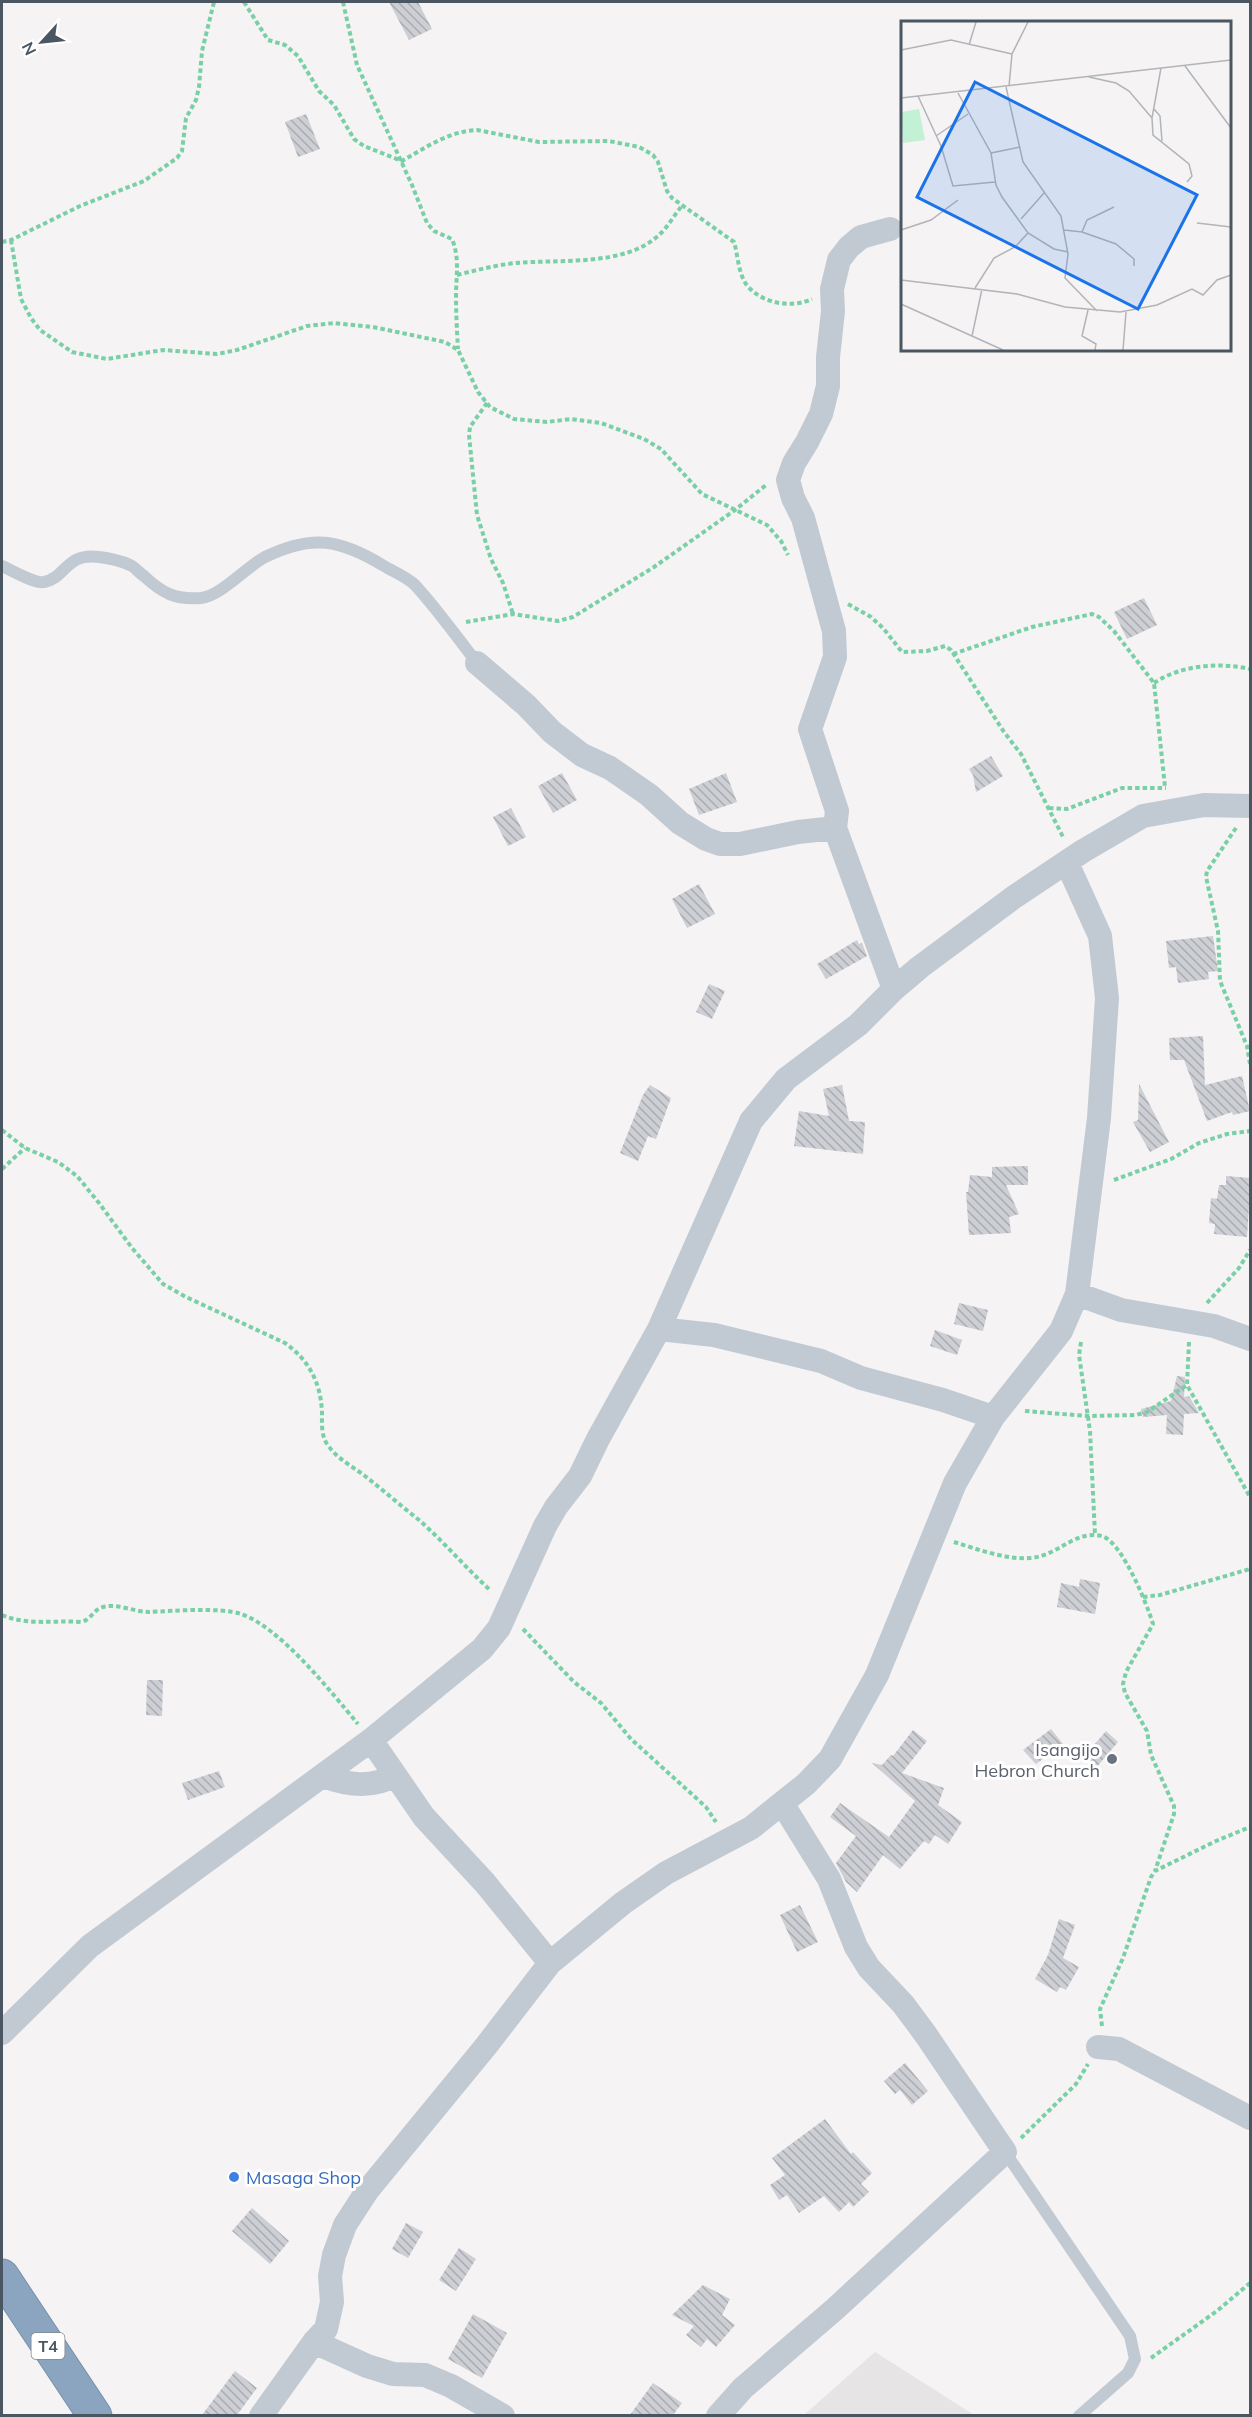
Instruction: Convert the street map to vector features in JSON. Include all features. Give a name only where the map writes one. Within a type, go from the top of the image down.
[{"type":"highway","name":"T4","points":[[2,2276],[96,2415]]},
{"type":"street","points":[[890,229],[861,237],[839,260],[832,289],[833,311],[828,357],[828,386],[821,414],[794,463],[788,480],[793,498],[803,518],[834,631],[835,657],[810,729],[837,811],[834,828],[894,989]]},
{"type":"street","points":[[477,663],[526,705],[552,732],[582,755],[610,768],[649,795],[680,823],[706,839],[720,844],[740,844],[798,832],[834,828]]},
{"type":"street","points":[[2,2033],[90,1946],[372,1740],[482,1648],[499,1628],[545,1526],[556,1507],[580,1476],[598,1438],[659,1329],[751,1121],[786,1079],[858,1025],[894,989],[980,922],[1070,860],[1143,816],[1204,805],[1245,815]]},
{"type":"street","points":[[261,2415],[326,2329],[332,2302],[330,2276],[345,2225],[367,2191],[486,2046],[550,1963],[623,1903],[666,1873],[751,1828],[806,1784],[830,1759],[877,1675],[955,1483],[996,1413],[1061,1332],[1077,1294],[1100,1118],[1107,998],[1100,936],[1070,860]]},
{"type":"street","points":[[1077,1294],[1121,1310],[1214,1326],[1251,1339]]},
{"type":"street","points":[[659,1329],[714,1335],[821,1361],[861,1378],[996,1413]]},
{"type":"street","points":[[372,1740],[424,1817],[485,1883],[550,1963]]},
{"type":"street","points":[[323,1776],[356,1786],[384,1782],[395,1775]]},
{"type":"street","points":[[718,2415],[743,2388],[835,2309],[1005,2152],[926,2035],[903,2004],[869,1968],[856,1947],[829,1879],[782,1803]]},
{"type":"street","points":[[1098,2047],[1119,2049],[1251,2118]]},
{"type":"street","points":[[314,2342],[367,2366],[384,2371],[425,2375],[451,2386],[486,2408],[503,2415]]},
{"type":"lane","points":[[2,566],[36,581],[44,582],[54,577],[71,561],[82,556],[99,557],[131,566],[161,591],[178,598],[203,598],[219,590],[256,562],[283,549],[300,543],[329,542],[361,552],[413,583],[477,663]]},
{"type":"lane","points":[[1005,2152],[1130,2336],[1135,2359],[1128,2373],[1079,2415]]},
{"type":"path","points":[[2,242],[11,240],[80,206],[144,181],[177,158],[182,151],[186,118],[196,100],[202,51],[214,2]]},
{"type":"path","points":[[244,2],[268,40],[285,45],[298,56],[319,91],[334,105],[354,139],[364,146],[402,161]]},
{"type":"path","points":[[342,2],[357,65],[402,161],[427,223],[434,231],[452,239],[459,262],[457,275],[458,350],[478,392],[487,403],[502,414],[514,418],[547,422],[571,420],[601,423],[644,439],[661,449],[702,494],[767,525],[781,541],[792,564]]},
{"type":"path","points":[[402,161],[435,142],[468,130],[492,132],[539,142],[609,141],[639,147],[653,155],[658,162],[667,191],[682,206],[734,242],[740,270],[746,284],[761,297],[785,304],[807,302],[832,289]]},
{"type":"path","points":[[457,275],[516,263],[580,260],[619,255],[659,235],[682,206]]},
{"type":"path","points":[[11,240],[21,299],[31,318],[40,330],[55,342],[72,352],[92,358],[106,359],[163,350],[217,354],[237,350],[307,326],[334,323],[373,327],[445,342],[458,350]]},
{"type":"path","points":[[487,403],[470,427],[469,435],[477,515],[491,559],[503,582],[513,614]]},
{"type":"path","points":[[447,626],[513,614],[558,621],[573,617],[654,567],[735,510],[794,463]]},
{"type":"path","points":[[824,595],[855,606],[871,617],[902,652],[927,651],[945,646],[953,654],[1021,754],[1070,860]]},
{"type":"path","points":[[953,654],[1032,627],[1092,614],[1114,631],[1154,683],[1165,788]]},
{"type":"path","points":[[1154,683],[1179,670],[1239,667],[1251,669]]},
{"type":"path","points":[[1245,815],[1207,871],[1206,877],[1218,932],[1221,981],[1251,1064]]},
{"type":"path","points":[[2,1130],[25,1148],[58,1162],[77,1176],[132,1248],[163,1284],[285,1343],[299,1353],[311,1368],[317,1386],[322,1432],[326,1443],[341,1461],[364,1476],[419,1521],[509,1606],[525,1632],[555,1664],[601,1703],[631,1738],[706,1807],[729,1840]]},
{"type":"path","points":[[1090,1187],[1171,1159],[1199,1143],[1227,1134],[1251,1131]]},
{"type":"path","points":[[2,1169],[25,1148]]},
{"type":"path","points":[[1251,1250],[1239,1268],[1190,1322],[1187,1385],[1251,1497]]},
{"type":"path","points":[[1082,1338],[1079,1354],[1090,1431],[1095,1535]]},
{"type":"path","points":[[996,1413],[1136,1415],[1147,1412],[1187,1385]]},
{"type":"path","points":[[933,1534],[983,1550],[1028,1558],[1041,1557],[1083,1536],[1095,1535],[1106,1538],[1136,1579],[1153,1624],[1126,1672],[1124,1684],[1125,1693],[1147,1731],[1151,1755],[1174,1806],[1174,1814],[1123,1958],[1100,2009],[1102,2027],[1098,2047],[1076,2084],[1005,2152]]},
{"type":"path","points":[[1143,1597],[1160,1595],[1251,1569]]},
{"type":"path","points":[[2,1615],[17,1622],[31,1623],[86,1621],[103,1607],[114,1606],[144,1612],[199,1610],[240,1614],[261,1624],[300,1657],[372,1740]]},
{"type":"path","points":[[1155,1871],[1216,1841],[1251,1827]]},
{"type":"path","points":[[1128,2373],[1217,2311],[1251,2283]]},
{"type":"shaded area","points":[[875,2352],[971,2413],[972,2415],[804,2415]]},
{"type":"building","points":[[389,2],[418,2],[432,29],[409,40]]},
{"type":"building","points":[[306,114],[320,149],[298,157],[285,122]]},
{"type":"building","points":[[1144,598],[1157,625],[1127,639],[1114,612]]},
{"type":"building","points":[[991,756],[1003,776],[976,792],[973,775],[969,769]]},
{"type":"building","points":[[562,773],[577,800],[553,813],[538,786]]},
{"type":"building","points":[[726,773],[737,802],[699,815],[689,789]]},
{"type":"building","points":[[511,808],[526,837],[508,846],[493,817]]},
{"type":"building","points":[[699,884],[715,914],[687,928],[672,899]]},
{"type":"building","points":[[1213,936],[1218,971],[1208,972],[1209,979],[1178,983],[1176,967],[1169,968],[1166,941]]},
{"type":"building","points":[[857,940],[859,944],[862,943],[867,956],[826,979],[817,964]]},
{"type":"building","points":[[709,984],[725,991],[712,1019],[696,1012]]},
{"type":"building","points":[[1203,1036],[1205,1085],[1242,1076],[1250,1111],[1233,1115],[1232,1112],[1207,1121],[1184,1060],[1170,1060],[1169,1038]]},
{"type":"building","points":[[1139,1084],[1169,1142],[1150,1152],[1133,1122],[1138,1120]]},
{"type":"building","points":[[650,1085],[671,1098],[656,1139],[648,1136],[638,1161],[620,1153],[643,1095]]},
{"type":"building","points":[[842,1085],[849,1121],[865,1122],[863,1154],[794,1146],[799,1111],[829,1116],[823,1089]]},
{"type":"building","points":[[1028,1166],[1028,1185],[1006,1185],[1019,1214],[1009,1217],[1011,1233],[969,1235],[966,1192],[968,1192],[970,1175],[992,1177],[992,1167]]},
{"type":"building","points":[[1226,1176],[1251,1178],[1247,1237],[1214,1234],[1215,1224],[1209,1223],[1211,1198],[1217,1199],[1219,1185],[1226,1185]]},
{"type":"building","points":[[959,1303],[988,1310],[983,1331],[954,1324]]},
{"type":"building","points":[[935,1330],[962,1340],[957,1355],[930,1346]]},
{"type":"building","points":[[1177,1376],[1185,1377],[1184,1397],[1189,1396],[1199,1413],[1184,1414],[1183,1435],[1166,1434],[1167,1415],[1143,1417],[1141,1409],[1171,1401]]},
{"type":"building","points":[[1080,1579],[1100,1583],[1095,1614],[1057,1607],[1061,1583],[1079,1587]]},
{"type":"building","points":[[147,1680],[163,1680],[162,1716],[146,1715]]},
{"type":"building","points":[[1051,1729],[1063,1744],[1036,1764],[1023,1750]]},
{"type":"building","points":[[913,1730],[927,1741],[902,1773],[944,1788],[938,1805],[962,1822],[948,1844],[935,1835],[929,1844],[924,1841],[900,1869],[883,1855],[857,1892],[846,1882],[836,1863],[856,1836],[830,1817],[840,1803],[889,1837],[915,1801],[872,1763],[882,1765],[891,1755],[893,1756]]},
{"type":"building","points":[[1106,1731],[1118,1742],[1095,1769],[1083,1758]]},
{"type":"building","points":[[219,1771],[225,1787],[188,1800],[182,1783]]},
{"type":"building","points":[[800,1905],[818,1942],[797,1952],[780,1915]]},
{"type":"building","points":[[1059,1919],[1075,1925],[1063,1958],[1079,1967],[1066,1990],[1060,1987],[1057,1992],[1035,1979],[1048,1955]]},
{"type":"building","points":[[905,2063],[928,2091],[912,2105],[900,2090],[895,2094],[884,2081]]},
{"type":"building","points":[[825,2119],[851,2154],[853,2152],[872,2173],[861,2184],[869,2192],[853,2207],[849,2202],[839,2212],[824,2196],[799,2213],[787,2195],[779,2200],[770,2185],[785,2175],[772,2158]]},
{"type":"building","points":[[252,2208],[289,2241],[270,2264],[232,2231]]},
{"type":"building","points":[[406,2223],[423,2232],[408,2258],[392,2249]]},
{"type":"building","points":[[459,2248],[476,2259],[456,2291],[439,2280]]},
{"type":"building","points":[[703,2285],[730,2299],[722,2315],[735,2325],[716,2347],[707,2339],[701,2347],[686,2335],[694,2326],[672,2315]]},
{"type":"building","points":[[473,2314],[507,2333],[482,2378],[448,2359]]},
{"type":"building","points":[[235,2371],[257,2388],[237,2415],[202,2415]]},
{"type":"building","points":[[653,2383],[682,2403],[673,2415],[630,2415]]},
{"type":"place","name":"Isangijo Hebron Church","points":[[1112,1759]]},
{"type":"place","name":"Masaga Shop","points":[[234,2177]]}]
